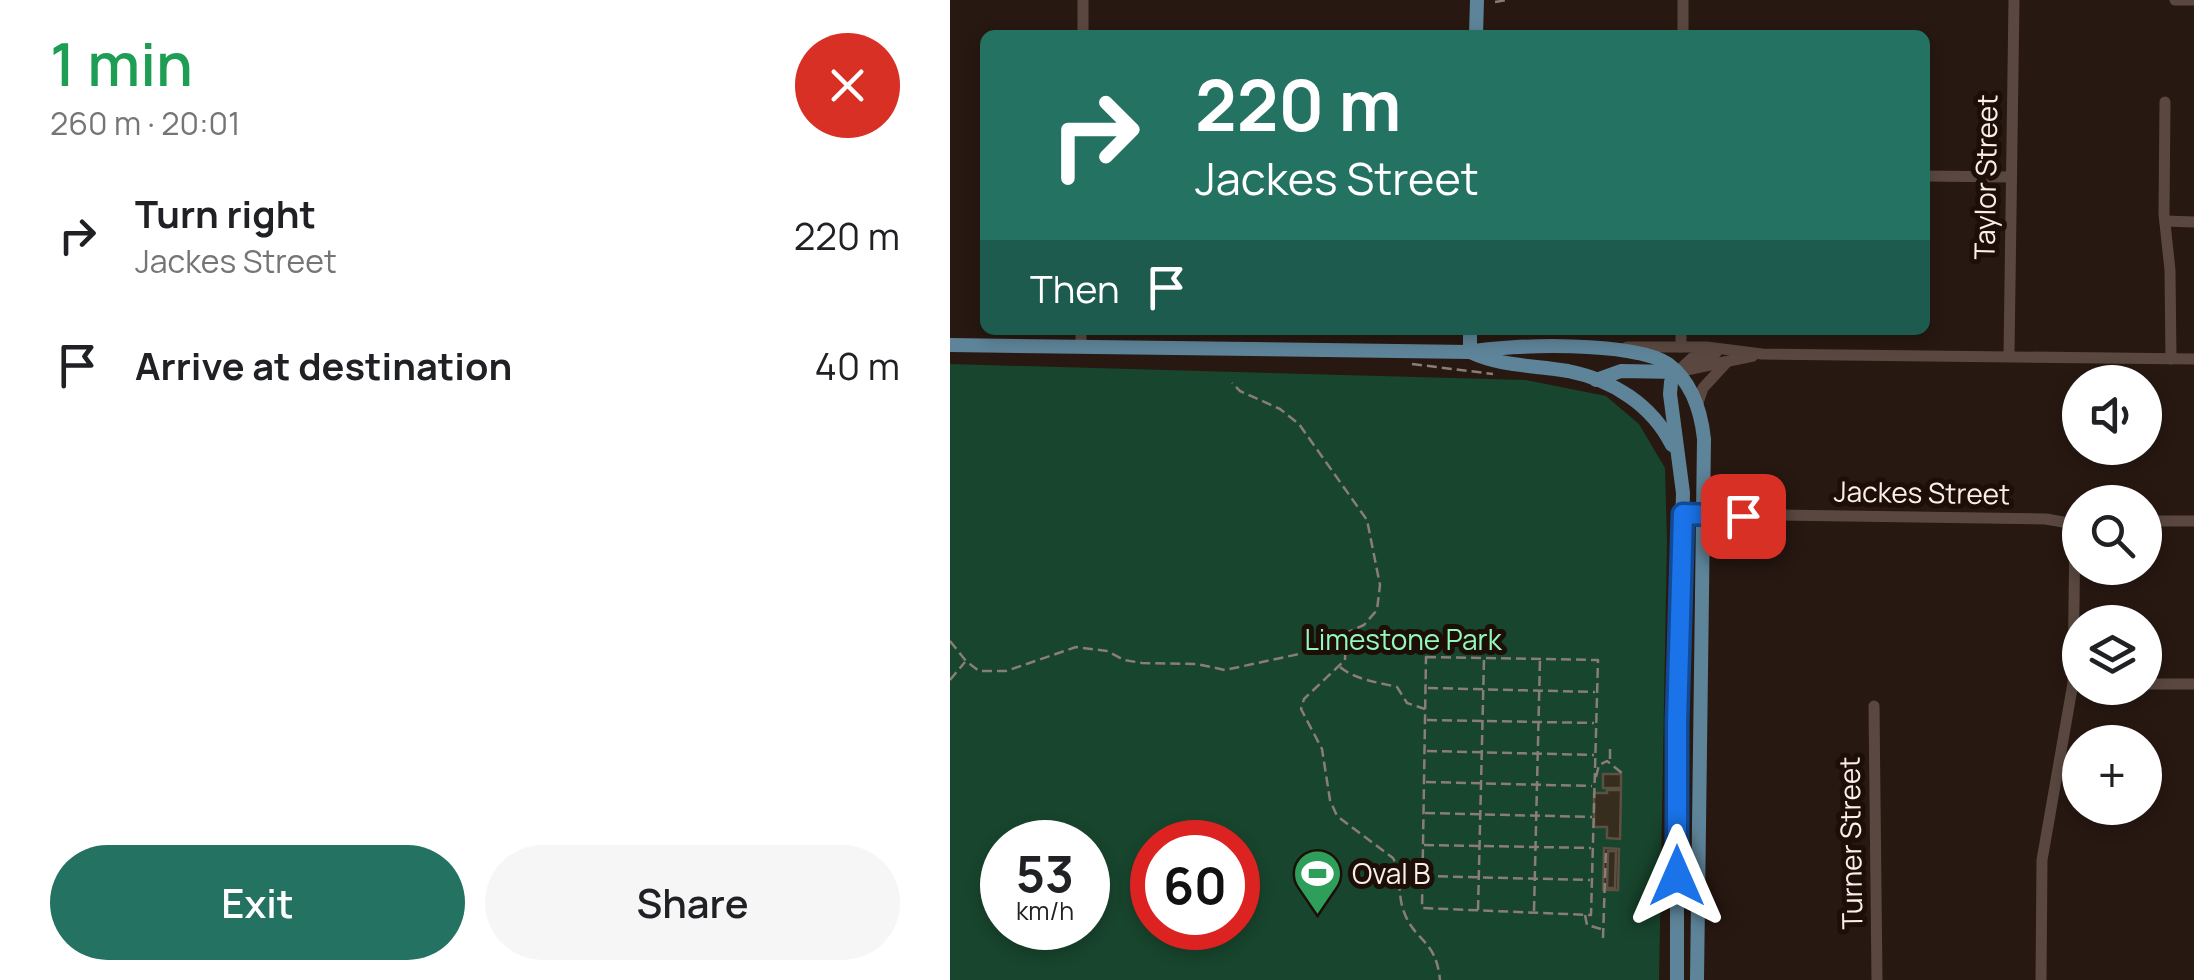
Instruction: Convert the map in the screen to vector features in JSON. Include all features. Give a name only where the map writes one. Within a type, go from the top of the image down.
[{"type":"main road","points":[[1476,30],[1477,0]]},
{"type":"main road","points":[[1470,335],[1470,352]]},
{"type":"main road","points":[[950,345],[1470,352],[1496,347],[1598,348],[1646,354],[1677,372],[1697,406],[1704,439],[1697,980]]},
{"type":"main road","points":[[1470,352],[1492,362],[1567,371],[1622,391],[1648,410],[1667,435],[1681,469]]},
{"type":"main road","points":[[1594,379],[1621,371],[1677,372]]},
{"type":"main road","points":[[1677,372],[1671,382],[1670,408],[1681,469],[1683,514],[1677,722],[1677,980]]},
{"type":"main road","points":[[1683,514],[1703,514]]},
{"type":"street","points":[[1083,0],[1083,30]]},
{"type":"street","points":[[1683,30],[1684,0]]},
{"type":"street","name":"Taylor Street","points":[[2008,355],[2014,0]]},
{"type":"street","points":[[2176,0],[2194,0]]},
{"type":"street","points":[[2165,102],[2171,359]]},
{"type":"street","points":[[1930,176],[2010,177]]},
{"type":"street","points":[[2165,221],[2194,222]]},
{"type":"street","points":[[1082,335],[1082,347]]},
{"type":"street","points":[[1681,335],[1681,346]]},
{"type":"street","points":[[1598,348],[1681,346],[1731,356]]},
{"type":"street","points":[[1677,372],[1731,356],[1762,354],[2194,359]]},
{"type":"street","points":[[1697,406],[1702,388],[1731,356]]},
{"type":"street","name":"Jackes Street","points":[[1703,514],[2062,522]]},
{"type":"street","points":[[2162,521],[2194,522]]},
{"type":"street","points":[[2162,684],[2194,684]]},
{"type":"street","points":[[2042,980],[2042,860],[2072,705]]},
{"type":"street","name":"Turner Street","points":[[1874,706],[1877,980]]},
{"type":"path","points":[[1495,2],[1507,0]]},
{"type":"path","points":[[1398,364],[1508,376]]},
{"type":"path","points":[[950,642],[980,671],[1006,671],[1076,648],[1107,651],[1142,664],[1197,664],[1225,670],[1299,654],[1364,626],[1376,610],[1380,585],[1367,520],[1299,424],[1232,383]]},
{"type":"path","points":[[1346,636],[1345,660],[1304,699],[1301,709],[1322,749],[1330,800],[1337,816],[1393,858],[1398,867],[1402,909],[1433,949],[1440,980]]},
{"type":"path","points":[[1426,657],[1484,658],[1598,660],[1591,915],[1422,908],[1426,657]]},
{"type":"path","points":[[1478,910],[1484,658]]},
{"type":"path","points":[[1534,913],[1540,659]]},
{"type":"path","points":[[950,680],[966,661]]},
{"type":"path","points":[[1339,666],[1348,673],[1361,674],[1372,684],[1396,687],[1406,702],[1426,710]]},
{"type":"path","points":[[1426,688],[1597,692]]},
{"type":"path","points":[[1425,720],[1596,723]]},
{"type":"path","points":[[1610,744],[1610,761],[1622,773]]},
{"type":"path","points":[[1424,751],[1595,755]]},
{"type":"path","points":[[1595,777],[1599,765],[1610,761]]},
{"type":"path","points":[[1424,782],[1594,786]]},
{"type":"path","points":[[1424,813],[1594,817]]},
{"type":"path","points":[[1423,844],[1593,848]]},
{"type":"path","points":[[1603,938],[1606,848]]},
{"type":"path","points":[[1592,868],[1606,869]]},
{"type":"path","points":[[1422,876],[1592,880]]},
{"type":"path","points":[[1585,914],[1590,927],[1603,929]]},
{"type":"green space","name":"Limestone Park","points":[[950,364],[1526,380],[1606,396],[1639,424],[1665,468],[1659,980],[950,980]]},
{"type":"building","points":[[1603,774],[1621,774],[1621,788],[1603,788]]},
{"type":"building","points":[[1621,790],[1620,839],[1607,838],[1607,827],[1594,827],[1594,793]]},
{"type":"building","points":[[1604,848],[1619,849],[1618,890],[1603,890]]},
{"type":"building","points":[[1608,851],[1616,851],[1615,888],[1607,888]]},
{"type":"place","name":"Oval B","points":[[1317,916]]},
{"type":"route","points":[[1677,876],[1683,514],[1743,516]]}]
